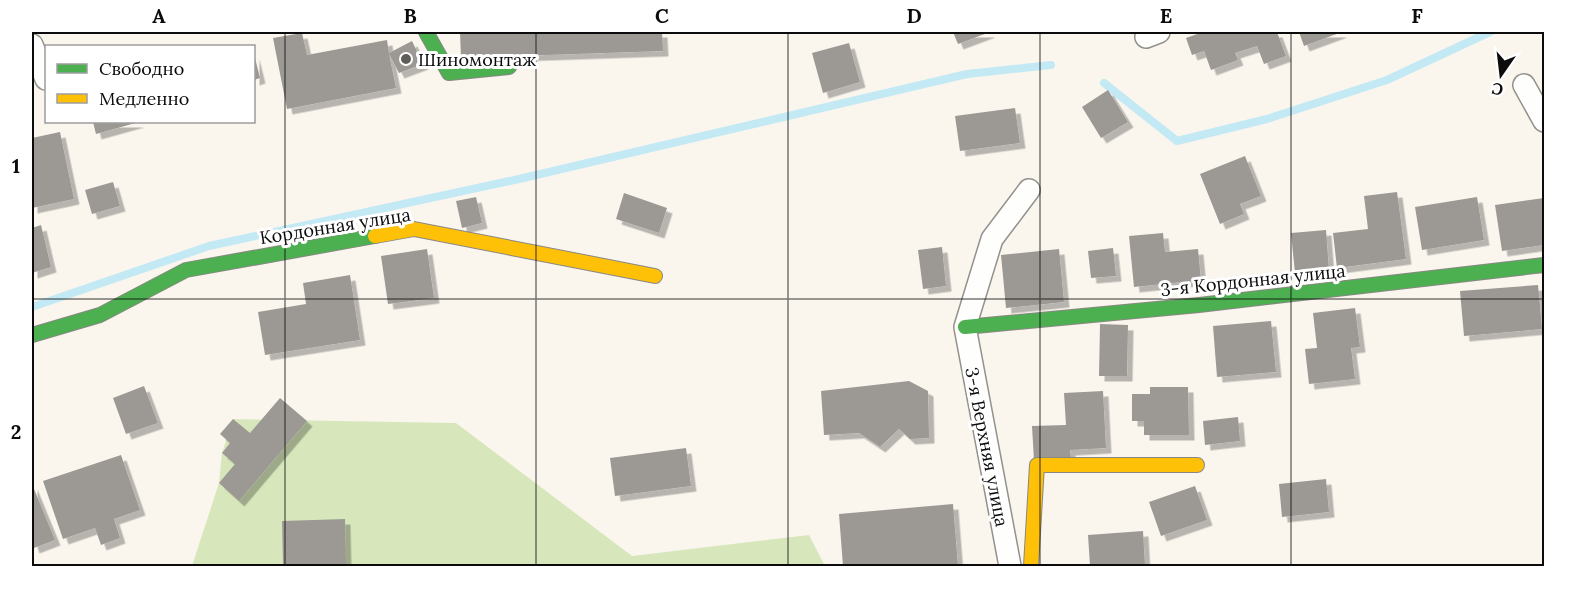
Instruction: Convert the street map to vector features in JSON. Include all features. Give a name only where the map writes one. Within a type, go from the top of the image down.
[{"type":"street","points":[[426,32],[449,73],[509,67]]},
{"type":"street","points":[[32,45],[45,77]]},
{"type":"street","points":[[1524,85],[1545,121]]},
{"type":"street","points":[[965,327],[992,239],[1029,190]]},
{"type":"street","name":"Кордонная улица","points":[[32,334],[100,315],[186,270],[414,229],[655,276]]},
{"type":"street","name":"3-я Кордонная улица","points":[[965,327],[1199,305],[1545,265]]},
{"type":"street","name":"3-я Верхняя улица","points":[[965,327],[1010,567]]},
{"type":"street","points":[[1031,567],[1037,465],[1197,465]]},
{"type":"green space","points":[[233,419],[456,423],[632,556],[809,535],[825,566],[192,566],[219,483],[222,453]]},
{"type":"building","points":[[460,32],[662,32],[663,51],[461,58]]},
{"type":"building","points":[[953,32],[990,32],[958,44]]},
{"type":"building","points":[[1203,32],[1277,32],[1286,56],[1264,64],[1257,46],[1235,53],[1238,60],[1211,70],[1204,51],[1192,55],[1186,38]]},
{"type":"building","points":[[1299,32],[1342,32],[1304,46]]},
{"type":"building","points":[[302,33],[307,55],[387,40],[389,53],[412,41],[423,64],[399,73],[389,54],[396,88],[287,109],[273,38]]},
{"type":"building","points":[[849,43],[860,82],[823,93],[812,53]]},
{"type":"building","points":[[255,58],[260,78],[255,80]]},
{"type":"building","points":[[1108,90],[1128,122],[1101,138],[1082,107]]},
{"type":"building","points":[[1015,108],[1020,143],[960,151],[955,116]]},
{"type":"building","points":[[93,123],[135,123],[96,134]]},
{"type":"building","points":[[60,132],[74,199],[32,208],[32,138]]},
{"type":"building","points":[[1245,156],[1261,196],[1240,204],[1244,214],[1220,224],[1200,174]]},
{"type":"building","points":[[113,182],[120,206],[92,214],[85,190]]},
{"type":"building","points":[[1397,192],[1406,259],[1337,268],[1333,233],[1368,229],[1364,196]]},
{"type":"building","points":[[624,193],[667,208],[659,233],[616,219]]},
{"type":"building","points":[[476,197],[482,223],[462,228],[456,201]]},
{"type":"building","points":[[1477,197],[1484,240],[1422,250],[1415,207]]},
{"type":"building","points":[[1544,198],[1544,245],[1502,251],[1495,205]]},
{"type":"building","points":[[41,225],[51,267],[32,273],[32,228]]},
{"type":"building","points":[[1326,230],[1329,270],[1295,273],[1291,233]]},
{"type":"building","points":[[1163,233],[1165,252],[1198,249],[1201,280],[1134,287],[1129,236]]},
{"type":"building","points":[[942,247],[946,286],[923,289],[918,250]]},
{"type":"building","points":[[1113,248],[1116,276],[1091,278],[1088,251]]},
{"type":"building","points":[[427,249],[434,298],[388,304],[381,256]]},
{"type":"building","points":[[1059,249],[1064,302],[1006,308],[1001,255]]},
{"type":"building","points":[[350,275],[360,340],[265,355],[258,312],[306,304],[303,283]]},
{"type":"building","points":[[1538,285],[1542,329],[1464,336],[1460,291]]},
{"type":"building","points":[[1355,308],[1360,347],[1351,348],[1355,379],[1309,384],[1305,349],[1317,348],[1313,313]]},
{"type":"building","points":[[1271,321],[1276,372],[1217,377],[1213,326]]},
{"type":"building","points":[[1100,324],[1128,325],[1127,376],[1099,376]]},
{"type":"building","points":[[909,381],[928,391],[929,438],[910,439],[899,429],[880,447],[859,433],[824,435],[821,391]]},
{"type":"building","points":[[144,386],[158,423],[126,434],[113,398]]},
{"type":"building","points":[[1150,387],[1188,387],[1189,435],[1144,435],[1144,421],[1132,421],[1132,394],[1150,394]]},
{"type":"building","points":[[1103,391],[1106,448],[1070,450],[1071,459],[1034,461],[1032,426],[1066,425],[1064,393]]},
{"type":"building","points":[[280,398],[307,421],[239,501],[219,483],[235,464],[222,453],[230,443],[220,434],[233,419],[250,433]]},
{"type":"building","points":[[1238,417],[1240,441],[1205,445],[1203,421]]},
{"type":"building","points":[[686,448],[691,486],[615,496],[610,458]]},
{"type":"building","points":[[121,455],[140,510],[114,519],[120,538],[101,545],[95,528],[63,539],[43,481]]},
{"type":"building","points":[[1326,479],[1329,512],[1282,517],[1279,484]]},
{"type":"building","points":[[32,484],[55,540],[34,548],[32,542]]},
{"type":"building","points":[[1195,486],[1207,520],[1161,536],[1149,502]]},
{"type":"building","points":[[953,504],[958,566],[843,566],[839,514]]},
{"type":"building","points":[[345,519],[346,566],[283,566],[282,521]]},
{"type":"building","points":[[1143,531],[1145,566],[1090,566],[1088,535]]},
{"type":"waterway","points":[[1104,83],[1177,141],[1267,119],[1387,80],[1490,32]]},
{"type":"waterway","points":[[32,307],[209,246],[519,179],[967,74],[1051,65]]},
{"type":"traffic: fast","points":[[426,32],[449,73],[509,67]]},
{"type":"traffic: fast","points":[[32,335],[100,315],[186,270],[375,236]]},
{"type":"traffic: fast","points":[[965,327],[1199,305],[1544,265]]},
{"type":"traffic: slow","points":[[375,236],[414,229],[655,276]]},
{"type":"traffic: slow","points":[[1031,566],[1037,465],[1197,465]]},
{"type":"place","name":"Шиномонтаж","points":[[406,59]]}]
